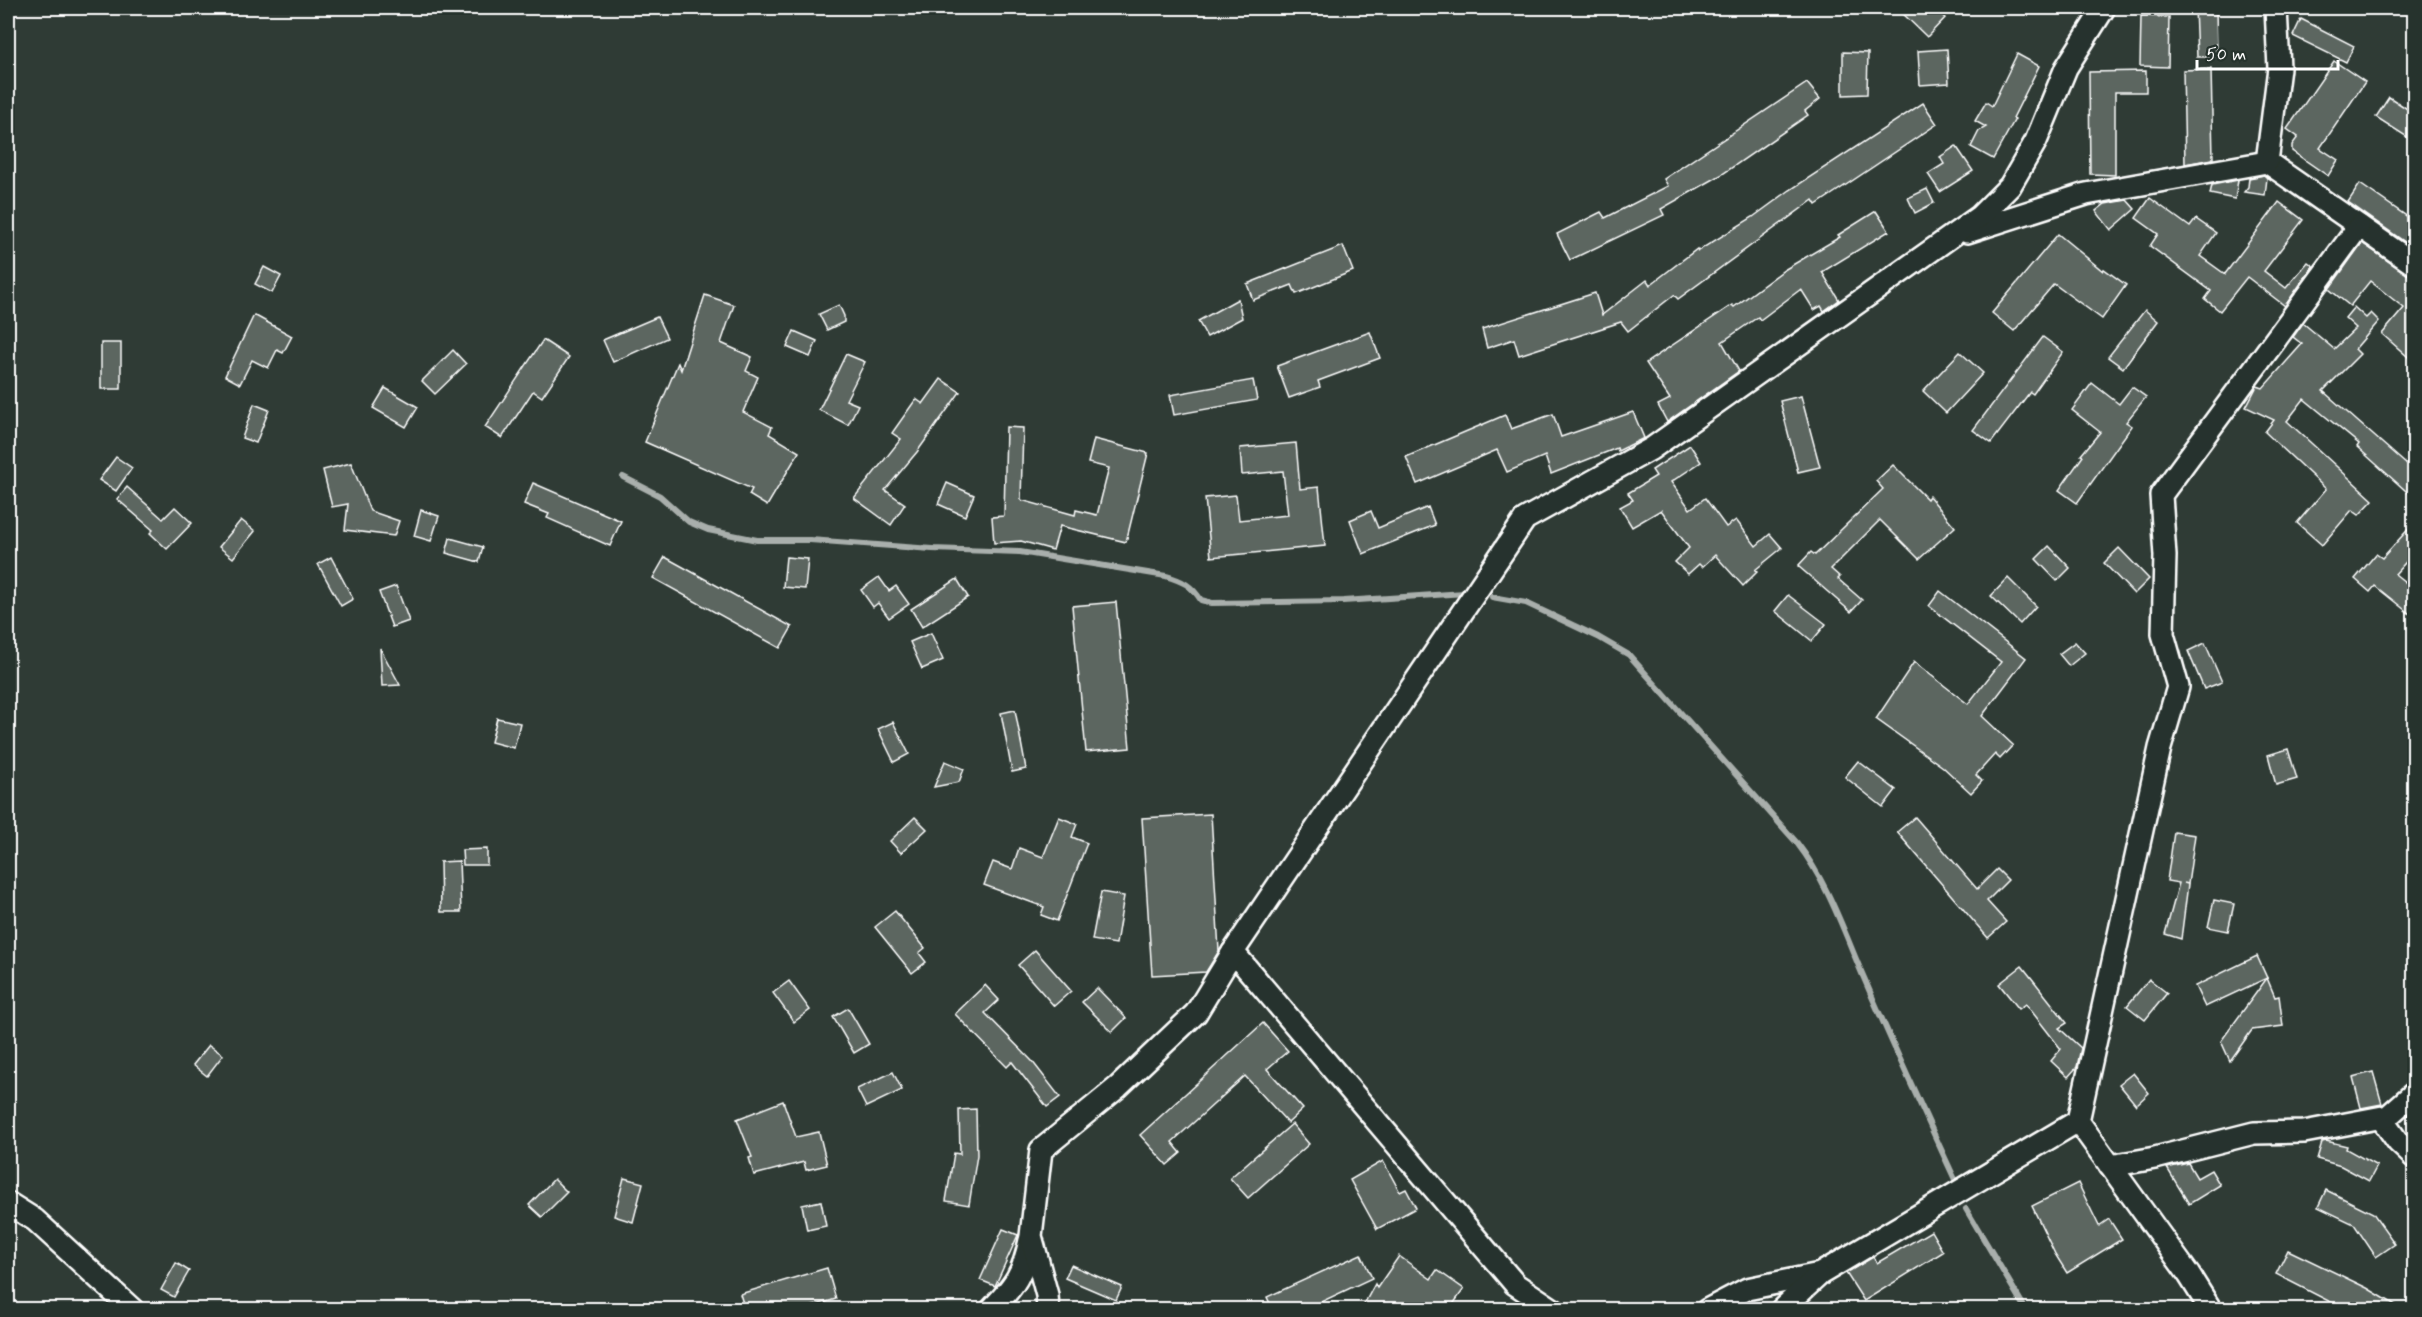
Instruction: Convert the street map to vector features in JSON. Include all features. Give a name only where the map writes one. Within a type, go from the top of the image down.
[{"type":"street","points":[[991,1310],[1009,1291],[1025,1265],[1031,1236],[1041,1150],[1118,1087],[1196,1013],[1233,952],[1525,519],[1651,449],[1980,216],[2010,186],[2036,141],[2066,68],[2104,8]]},
{"type":"street","points":[[2267,162],[2279,68],[2276,8]]},
{"type":"street","points":[[1950,237],[2086,194],[2267,162],[2415,264]]},
{"type":"street","points":[[1781,1310],[1821,1274],[2078,1121],[2160,748],[2178,687],[2163,634],[2165,556],[2161,495],[2359,226]]},
{"type":"street","points":[[1233,952],[1515,1284],[1554,1310]]},
{"type":"street","points":[[2110,1166],[2155,1158],[2254,1133],[2304,1132],[2381,1118],[2388,1116],[2415,1093]]},
{"type":"street","points":[[2381,1118],[2398,1142],[2415,1157]]},
{"type":"street","points":[[2078,1121],[2189,1275],[2211,1310]]},
{"type":"street","points":[[8,1203],[36,1220],[133,1310]]},
{"type":"street","points":[[1031,1236],[1047,1295],[1048,1310]]},
{"type":"street","points":[[1707,1310],[1747,1289],[1821,1274]]},
{"type":"building","points":[[1897,8],[1934,8],[1945,18],[1927,37]]},
{"type":"building","points":[[2195,8],[2216,8],[2217,57],[2197,57]]},
{"type":"building","points":[[2141,16],[2169,17],[2168,67],[2140,66]]},
{"type":"building","points":[[2301,19],[2354,46],[2346,62],[2293,36]]},
{"type":"building","points":[[1947,49],[1949,83],[1920,85],[1918,51]]},
{"type":"building","points":[[1843,52],[1868,53],[1867,94],[1843,95]]},
{"type":"building","points":[[2017,54],[2039,66],[2013,118],[2015,119],[1993,159],[1971,147],[1979,131],[1986,127],[1975,121],[1986,102],[1992,106]]},
{"type":"building","points":[[2334,61],[2365,82],[2320,148],[2338,160],[2328,176],[2292,151],[2292,145],[2298,137],[2287,129]]},
{"type":"building","points":[[2211,69],[2213,159],[2185,164],[2183,70]]},
{"type":"building","points":[[2146,71],[2146,92],[2115,92],[2115,175],[2090,174],[2089,72]]},
{"type":"building","points":[[1807,83],[1820,99],[1805,111],[1808,115],[1721,175],[1661,209],[1664,215],[1570,260],[1557,234],[1601,212],[1605,218],[1668,186],[1664,179]]},
{"type":"building","points":[[2389,97],[2415,114],[2415,142],[2376,117]]},
{"type":"building","points":[[1923,103],[1937,124],[1816,205],[1813,200],[1678,299],[1674,295],[1628,331],[1621,322],[1519,355],[1514,339],[1487,348],[1482,329],[1595,293],[1602,315],[1647,280],[1650,285],[1697,249],[1698,251],[1753,217],[1790,190]]},
{"type":"building","points":[[1956,146],[1973,171],[1940,192],[1928,174],[1944,164],[1940,157]]},
{"type":"building","points":[[2264,175],[2267,178],[2265,195],[2244,192],[2248,187],[2249,178]]},
{"type":"building","points":[[2238,180],[2235,199],[2210,194],[2212,185]]},
{"type":"building","points":[[2360,184],[2415,222],[2415,249],[2348,202]]},
{"type":"building","points":[[1927,189],[1934,203],[1915,213],[1908,198]]},
{"type":"building","points":[[2150,198],[2190,227],[2196,219],[2216,233],[2200,256],[2225,274],[2279,202],[2303,220],[2264,271],[2286,288],[2308,262],[2313,266],[2285,306],[2247,277],[2220,311],[2205,299],[2211,291],[2150,246],[2158,234],[2136,218]]},
{"type":"building","points":[[2127,200],[2135,209],[2111,230],[2096,211],[2105,204]]},
{"type":"building","points":[[1876,211],[1889,231],[1822,272],[1839,300],[1824,311],[1821,306],[1814,310],[1801,289],[1760,320],[1758,317],[1722,342],[1739,371],[1667,422],[1658,405],[1670,399],[1646,363],[1732,305],[1734,307],[1784,270],[1840,237],[1838,235]]},
{"type":"building","points":[[2058,234],[2103,271],[2104,269],[2126,285],[2102,319],[2054,284],[2014,331],[1992,313]]},
{"type":"building","points":[[2362,243],[2415,277],[2415,363],[2382,334],[2404,308],[2370,281],[2350,306],[2329,289]]},
{"type":"building","points":[[1343,246],[1353,271],[1296,294],[1292,285],[1253,300],[1247,284]]},
{"type":"building","points":[[264,267],[281,276],[272,293],[255,284]]},
{"type":"building","points":[[705,295],[734,305],[721,343],[752,357],[746,371],[758,377],[743,412],[772,427],[769,434],[799,452],[767,506],[749,495],[752,489],[645,442],[678,363],[681,370]]},
{"type":"building","points":[[1238,299],[1242,318],[1207,337],[1198,321]]},
{"type":"building","points":[[839,305],[844,322],[827,330],[819,314]]},
{"type":"building","points":[[2354,307],[2366,318],[2371,313],[2379,321],[2355,349],[2360,354],[2323,391],[2415,472],[2415,499],[2357,447],[2359,444],[2304,399],[2287,421],[2373,500],[2359,515],[2352,510],[2322,545],[2297,523],[2326,489],[2265,432],[2274,420],[2246,407],[2257,386],[2263,388],[2302,344],[2293,337],[2303,323],[2334,349],[2356,328],[2345,318]]},
{"type":"building","points":[[2145,310],[2158,321],[2123,368],[2108,357]]},
{"type":"building","points":[[254,315],[292,336],[283,353],[277,350],[268,368],[252,360],[240,384],[225,376]]},
{"type":"building","points":[[657,317],[667,338],[613,362],[603,340]]},
{"type":"building","points":[[794,331],[817,341],[810,357],[787,347]]},
{"type":"building","points":[[1370,332],[1380,358],[1318,381],[1320,387],[1289,398],[1277,366]]},
{"type":"building","points":[[2043,337],[2063,352],[2033,394],[2030,392],[1991,443],[1973,430]]},
{"type":"building","points":[[543,340],[569,357],[542,397],[533,391],[502,438],[485,427]]},
{"type":"building","points":[[101,343],[121,343],[121,389],[101,389]]},
{"type":"building","points":[[453,350],[466,364],[435,394],[422,381]]},
{"type":"building","points":[[1960,352],[1983,373],[1946,413],[1923,391]]},
{"type":"building","points":[[846,354],[865,362],[846,400],[858,405],[848,425],[819,410]]},
{"type":"building","points":[[941,379],[960,392],[917,452],[885,490],[905,504],[891,525],[854,498],[901,439],[892,433],[916,399],[923,404]]},
{"type":"building","points":[[1253,380],[1257,400],[1174,415],[1170,395]]},
{"type":"building","points":[[2092,383],[2119,404],[2132,387],[2146,397],[2126,422],[2132,426],[2077,503],[2059,490],[2083,456],[2081,455],[2100,432],[2072,410]]},
{"type":"building","points":[[385,388],[418,407],[406,427],[373,408]]},
{"type":"building","points":[[1801,396],[1820,467],[1798,472],[1780,401]]},
{"type":"building","points":[[254,404],[269,410],[256,443],[242,438]]},
{"type":"building","points":[[1633,412],[1644,438],[1618,451],[1617,448],[1551,474],[1545,456],[1507,472],[1497,450],[1417,484],[1406,457],[1505,415],[1511,429],[1553,414],[1561,437]]},
{"type":"building","points":[[1006,427],[1023,428],[1021,500],[1075,515],[1076,510],[1097,515],[1109,468],[1088,463],[1094,439],[1148,453],[1126,542],[1060,526],[1053,550],[1021,541],[994,543],[992,517],[1004,516]]},
{"type":"building","points":[[1296,443],[1300,489],[1319,487],[1325,546],[1211,557],[1205,498],[1236,495],[1239,520],[1288,515],[1283,471],[1242,475],[1240,448]]},
{"type":"building","points":[[1690,445],[1701,462],[1671,482],[1690,509],[1705,498],[1726,527],[1736,520],[1756,546],[1770,534],[1782,548],[1755,570],[1757,572],[1743,586],[1715,555],[1702,567],[1699,564],[1688,574],[1675,562],[1689,548],[1661,510],[1632,527],[1620,507],[1633,500],[1628,493],[1656,476],[1652,470]]},
{"type":"building","points":[[116,457],[132,468],[116,491],[99,480]]},
{"type":"building","points":[[351,463],[370,511],[399,521],[394,536],[345,530],[348,504],[332,507],[323,470]]},
{"type":"building","points":[[1893,465],[1927,499],[1929,496],[1955,527],[1919,559],[1880,520],[1831,569],[1840,577],[1838,579],[1862,600],[1851,612],[1798,566],[1811,552],[1815,555],[1883,489],[1876,481]]},
{"type":"building","points":[[533,483],[621,521],[610,546],[547,518],[549,514],[524,504]]},
{"type":"building","points":[[947,483],[974,495],[965,516],[938,504]]},
{"type":"building","points":[[127,487],[163,519],[175,507],[192,523],[167,549],[150,533],[153,530],[117,499]]},
{"type":"building","points":[[1428,507],[1435,525],[1363,554],[1350,520],[1371,511],[1378,528]]},
{"type":"building","points":[[421,510],[439,516],[431,541],[414,536]]},
{"type":"building","points":[[241,520],[255,531],[233,558],[219,547]]},
{"type":"building","points":[[2415,522],[2415,552],[2395,574],[2415,590],[2415,618],[2375,586],[2370,592],[2355,579],[2376,554],[2382,558]]},
{"type":"building","points":[[450,538],[483,547],[479,562],[446,553]]},
{"type":"building","points":[[2049,546],[2070,568],[2057,581],[2036,559]]},
{"type":"building","points":[[2119,548],[2149,579],[2134,594],[2104,563]]},
{"type":"building","points":[[331,557],[353,599],[341,606],[318,564]]},
{"type":"building","points":[[665,557],[792,627],[780,648],[653,578]]},
{"type":"building","points":[[786,557],[808,559],[805,589],[783,587]]},
{"type":"building","points":[[879,577],[889,591],[896,586],[909,604],[889,618],[878,603],[873,607],[861,590]]},
{"type":"building","points":[[2008,578],[2036,606],[2020,624],[1991,596]]},
{"type":"building","points":[[957,579],[968,597],[922,627],[911,609]]},
{"type":"building","points":[[396,586],[409,621],[392,627],[379,592]]},
{"type":"building","points":[[1940,591],[2026,658],[1982,716],[2013,745],[2000,759],[1995,754],[1976,775],[1982,781],[1971,793],[1943,767],[1876,719],[1914,662],[1968,704],[2001,662],[1929,606]]},
{"type":"building","points":[[1788,595],[1826,624],[1812,641],[1775,611]]},
{"type":"building","points":[[1116,602],[1130,748],[1086,752],[1072,606]]},
{"type":"building","points":[[931,633],[943,660],[922,669],[910,642]]},
{"type":"building","points":[[2075,642],[2085,653],[2069,666],[2059,654]]},
{"type":"building","points":[[2205,643],[2222,682],[2204,689],[2188,651]]},
{"type":"building","points":[[380,648],[400,685],[382,686]]},
{"type":"building","points":[[1015,710],[1026,769],[1012,772],[1001,713]]},
{"type":"building","points":[[497,718],[520,723],[514,748],[491,742]]},
{"type":"building","points":[[893,722],[909,754],[894,762],[878,729]]},
{"type":"building","points":[[2288,749],[2297,779],[2276,785],[2268,755]]},
{"type":"building","points":[[945,761],[964,769],[959,782],[934,787]]},
{"type":"building","points":[[1858,761],[1896,790],[1883,807],[1845,777]]},
{"type":"building","points":[[1211,814],[1219,951],[1206,972],[1152,975],[1142,818]]},
{"type":"building","points":[[915,817],[927,829],[901,853],[890,841]]},
{"type":"building","points":[[1059,817],[1077,824],[1072,837],[1087,843],[1057,921],[1041,915],[1044,907],[984,885],[993,862],[1012,869],[1019,848],[1043,857]]},
{"type":"building","points":[[1915,817],[1977,889],[1997,869],[2008,880],[1987,901],[2006,922],[1988,938],[1897,832]]},
{"type":"building","points":[[2174,832],[2195,835],[2181,939],[2165,934],[2179,883],[2167,881]]},
{"type":"building","points":[[487,849],[487,865],[463,865],[462,850]]},
{"type":"building","points":[[459,861],[461,912],[441,912],[440,862]]},
{"type":"building","points":[[1101,892],[1124,896],[1116,944],[1092,940]]},
{"type":"building","points":[[2214,900],[2234,904],[2228,931],[2208,927]]},
{"type":"building","points":[[895,911],[925,948],[919,953],[926,962],[912,973],[875,927]]},
{"type":"building","points":[[1035,950],[1071,991],[1054,1006],[1018,965]]},
{"type":"building","points":[[2257,956],[2267,978],[2205,1007],[2195,986]]},
{"type":"building","points":[[2022,966],[2067,1023],[2059,1028],[2081,1048],[2077,1067],[2068,1077],[2051,1061],[2061,1049],[2026,1004],[2019,1009],[1999,984]]},
{"type":"building","points":[[2267,978],[2275,997],[2279,996],[2283,1026],[2252,1030],[2230,1061],[2221,1041]]},
{"type":"building","points":[[2149,979],[2167,993],[2145,1020],[2127,1006]]},
{"type":"building","points":[[789,981],[810,1010],[794,1022],[773,993]]},
{"type":"building","points":[[985,985],[999,1000],[985,1013],[1032,1061],[1060,1097],[1047,1107],[1012,1062],[1007,1067],[955,1014]]},
{"type":"building","points":[[1097,988],[1126,1018],[1112,1032],[1082,1002]]},
{"type":"building","points":[[848,1008],[869,1044],[854,1053],[833,1017]]},
{"type":"building","points":[[1263,1023],[1288,1051],[1267,1069],[1303,1109],[1288,1123],[1245,1076],[1172,1142],[1181,1153],[1167,1165],[1140,1135]]},
{"type":"building","points":[[209,1045],[223,1055],[207,1076],[193,1065]]},
{"type":"building","points":[[893,1072],[902,1090],[866,1107],[857,1089]]},
{"type":"building","points":[[2373,1072],[2382,1104],[2361,1108],[2353,1077]]},
{"type":"building","points":[[2133,1073],[2149,1093],[2136,1105],[2119,1084]]},
{"type":"building","points":[[783,1101],[796,1137],[819,1132],[827,1165],[806,1170],[804,1162],[754,1175],[749,1158],[752,1157],[737,1119]]},
{"type":"building","points":[[976,1109],[977,1155],[969,1205],[946,1201],[954,1153],[960,1154],[959,1110]]},
{"type":"building","points":[[1292,1124],[1309,1144],[1248,1198],[1230,1178]]},
{"type":"building","points":[[2322,1142],[2347,1146],[2346,1149],[2377,1166],[2369,1181],[2341,1166],[2317,1159]]},
{"type":"building","points":[[1383,1161],[1400,1192],[1406,1189],[1416,1208],[1377,1229],[1350,1180]]},
{"type":"building","points":[[2188,1163],[2197,1178],[2211,1170],[2220,1185],[2189,1204],[2167,1168]]},
{"type":"building","points":[[624,1178],[643,1183],[633,1222],[614,1216]]},
{"type":"building","points":[[554,1179],[567,1192],[542,1217],[529,1205]]},
{"type":"building","points":[[2078,1183],[2099,1226],[2109,1219],[2122,1239],[2067,1273],[2055,1254],[2032,1206]]},
{"type":"building","points":[[2326,1190],[2373,1213],[2395,1244],[2376,1257],[2354,1224],[2318,1207]]},
{"type":"building","points":[[821,1201],[826,1226],[807,1230],[802,1205]]},
{"type":"building","points":[[1003,1229],[1018,1235],[995,1286],[980,1280]]},
{"type":"building","points":[[1931,1231],[1943,1252],[1864,1301],[1846,1273],[1873,1257],[1877,1263]]},
{"type":"building","points":[[2288,1250],[2367,1288],[2404,1310],[2346,1310],[2276,1274]]},
{"type":"building","points":[[1361,1254],[1372,1278],[1304,1310],[1273,1310],[1267,1297]]},
{"type":"building","points":[[1399,1256],[1431,1279],[1437,1270],[1464,1289],[1449,1310],[1361,1310],[1375,1284],[1377,1288]]},
{"type":"building","points":[[176,1263],[189,1271],[174,1297],[161,1290]]},
{"type":"building","points":[[1071,1265],[1122,1287],[1116,1300],[1065,1278]]},
{"type":"building","points":[[827,1268],[836,1299],[801,1310],[745,1310],[740,1294]]},
{"type":"waterway","points":[[623,477],[660,496],[689,522],[708,530],[757,540],[810,540],[932,549],[1020,552],[1166,576],[1186,584],[1201,600],[1212,603],[1343,601],[1465,593]]},
{"type":"waterway","points":[[1492,597],[1526,603],[1598,637],[1629,655],[1797,843],[1818,874],[1835,908],[1887,1030],[1958,1186]]},
{"type":"waterway","points":[[1966,1209],[2026,1310]]}]
